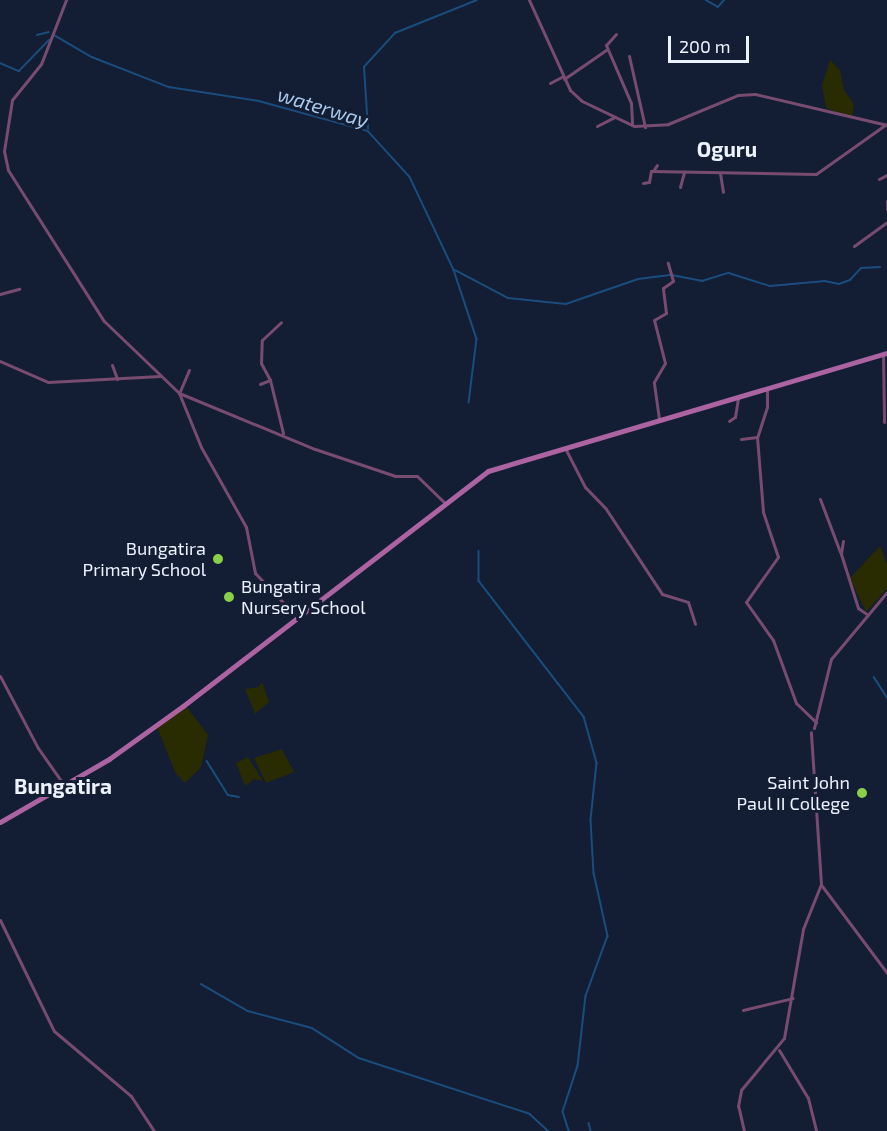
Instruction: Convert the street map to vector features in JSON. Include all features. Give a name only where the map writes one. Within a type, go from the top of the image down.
[{"type":"street","points":[[66,0],[41,63],[12,100],[6,164],[100,316],[179,393],[395,476],[417,476],[444,502]]},
{"type":"street","points":[[528,0],[563,78],[582,101],[632,125],[645,127],[668,124],[738,95],[755,94],[886,125]]},
{"type":"street","points":[[550,83],[563,78],[607,49],[616,33]]},
{"type":"street","points":[[607,49],[632,106],[632,125]]},
{"type":"street","points":[[629,57],[645,127]]},
{"type":"street","points":[[597,126],[615,117]]},
{"type":"street","points":[[653,171],[816,174],[886,125]]},
{"type":"street","points":[[643,183],[649,182],[657,165]]},
{"type":"street","points":[[680,187],[684,172]]},
{"type":"street","points":[[720,173],[723,192]]},
{"type":"street","points":[[879,179],[887,175]]},
{"type":"street","points":[[887,201],[887,209]]},
{"type":"street","points":[[854,246],[887,222]]},
{"type":"street","points":[[659,419],[654,382],[665,363],[654,320],[666,313],[663,288],[673,281],[668,263]]},
{"type":"street","points":[[0,294],[19,289]]},
{"type":"street","points":[[281,322],[262,340],[261,363],[270,380],[283,433]]},
{"type":"street","points":[[0,822],[133,742],[298,619],[444,502],[488,471],[565,446],[885,354],[884,422]]},
{"type":"street","points":[[0,361],[48,382],[160,376]]},
{"type":"street","points":[[112,365],[117,379]]},
{"type":"street","points":[[189,370],[179,393],[201,447],[246,527],[255,573],[298,619]]},
{"type":"street","points":[[260,384],[270,380]]},
{"type":"street","points":[[767,388],[767,407],[757,437],[763,512],[778,556],[746,602],[773,640],[796,703],[816,722]]},
{"type":"street","points":[[729,421],[735,417],[739,396]]},
{"type":"street","points":[[741,439],[757,437]]},
{"type":"street","points":[[565,446],[585,488],[606,509],[662,594],[688,602],[695,624]]},
{"type":"street","points":[[820,499],[858,608],[868,615]]},
{"type":"street","points":[[841,554],[843,542]]},
{"type":"street","points":[[744,1131],[738,1106],[741,1090],[779,1050],[793,998],[803,929],[821,884],[813,730],[831,658],[887,592]]},
{"type":"street","points":[[0,676],[38,748],[64,785]]},
{"type":"street","points":[[821,884],[887,973]]},
{"type":"street","points":[[0,920],[54,1031],[131,1096],[154,1131]]},
{"type":"street","points":[[743,1010],[793,998]]},
{"type":"street","points":[[779,1050],[808,1098],[816,1131]]},
{"type":"green space","points":[[830,60],[840,70],[844,90],[854,104],[852,118],[826,108],[822,85]]},
{"type":"green space","points":[[880,546],[887,564],[887,589],[866,612],[850,578]]},
{"type":"green space","points":[[262,682],[269,702],[255,714],[245,689],[259,687]]},
{"type":"green space","points":[[186,706],[208,735],[201,767],[185,783],[176,774],[157,727]]},
{"type":"green space","points":[[282,749],[294,772],[266,783],[254,758]]},
{"type":"green space","points":[[248,757],[263,781],[254,779],[245,786],[236,763]]},
{"type":"waterway","points":[[368,129],[364,67],[395,33],[477,0]]},
{"type":"waterway","points":[[706,0],[718,7],[724,0]]},
{"type":"waterway","points":[[37,35],[49,32]]},
{"type":"waterway","name":"waterway","points":[[54,35],[92,57],[169,87],[259,101],[368,131],[410,177],[454,270],[477,339],[469,403]]},
{"type":"waterway","name":"waterway","points":[[0,63],[19,71],[49,40]]},
{"type":"waterway","points":[[455,270],[508,298],[566,304],[638,279],[672,275],[702,281],[729,273],[770,286],[825,281],[839,284],[850,280],[861,268],[880,267]]},
{"type":"waterway","points":[[479,551],[479,581],[584,717],[597,763],[591,820],[594,873],[608,936],[586,996],[578,1066],[563,1112],[569,1131]]},
{"type":"waterway","points":[[874,677],[887,697]]},
{"type":"waterway","points":[[207,761],[228,795],[239,797]]},
{"type":"waterway","points":[[201,984],[248,1011],[312,1028],[359,1058],[530,1114],[548,1131]]},
{"type":"waterway","points":[[589,1123],[591,1131]]},
{"type":"place","name":"Bungatira Primary School","points":[[218,559]]},
{"type":"place","name":"Bungatira Nursery School","points":[[229,597]]},
{"type":"place","name":"Saint John Paul II College","points":[[862,793]]},
{"type":"district","name":"Oguru","points":[[727,149]]},
{"type":"district","name":"Bungatira","points":[[63,786]]}]
